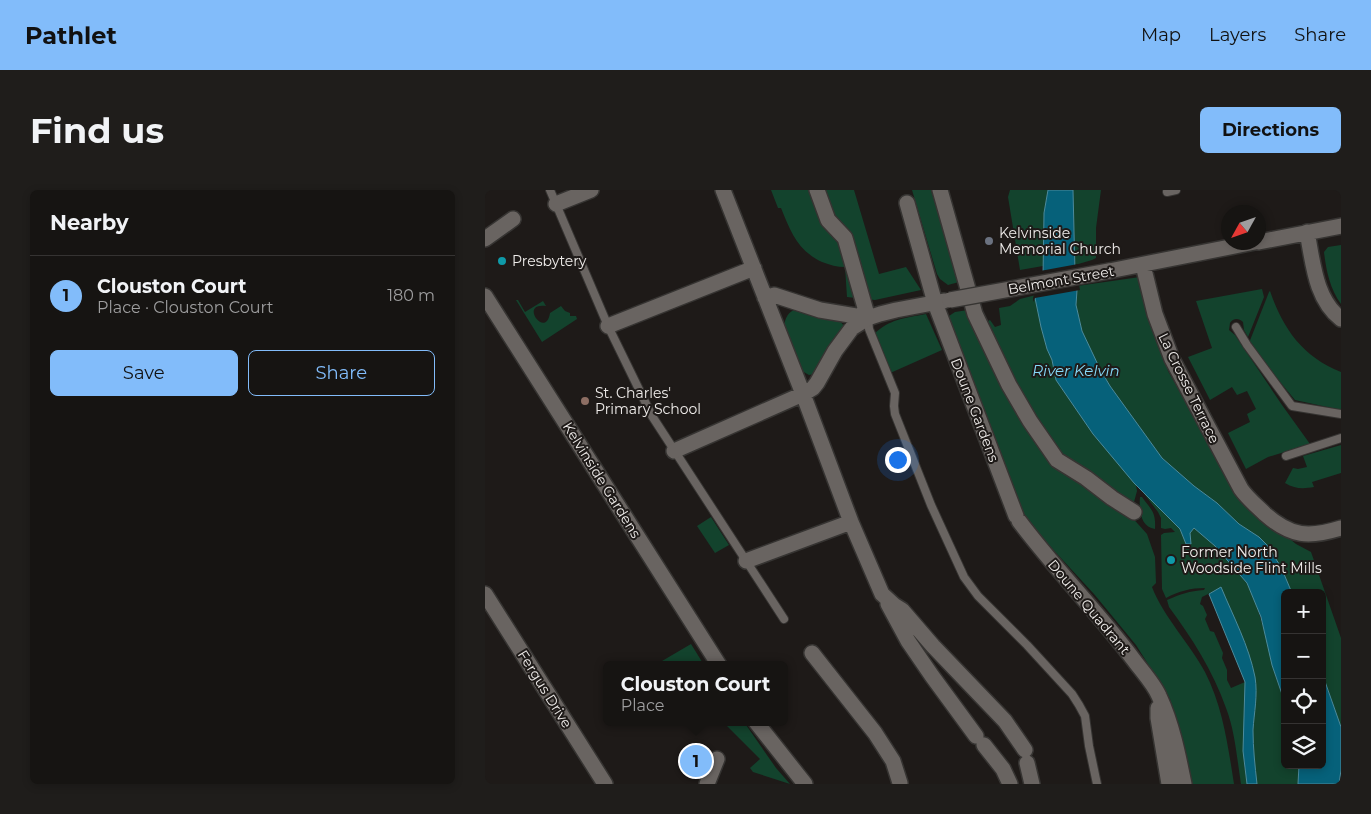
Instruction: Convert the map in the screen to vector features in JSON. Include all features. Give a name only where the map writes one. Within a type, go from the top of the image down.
[{"type":"street","points":[[553,197],[591,190]]},
{"type":"street","points":[[723,190],[851,522],[882,594],[908,641],[932,676],[1003,769],[1011,784]]},
{"type":"street","points":[[817,190],[828,220],[845,238],[867,318]]},
{"type":"street","points":[[940,190],[975,314],[1009,385],[1030,421],[1057,460],[1134,512]]},
{"type":"street","name":"Doune Gardens","points":[[907,203],[1017,519]]},
{"type":"street","points":[[485,239],[513,219]]},
{"type":"street","name":"Belmont Street","points":[[1266,240],[1341,226]]},
{"type":"street","points":[[1307,232],[1320,291],[1331,311],[1341,319]]},
{"type":"street","name":"Belmont Street","points":[[867,318],[896,310],[1221,249]]},
{"type":"street","name":"La Crosse Terrace","points":[[1143,265],[1155,314],[1172,359],[1235,480],[1247,497],[1270,519],[1287,530],[1311,534],[1326,533],[1341,528]]},
{"type":"street","points":[[608,326],[753,268]]},
{"type":"street","points":[[765,298],[774,295],[821,310],[867,318]]},
{"type":"street","name":"Kelvinside Gardens","points":[[485,296],[716,661]]},
{"type":"street","points":[[674,451],[813,388],[835,351],[852,328],[867,318]]},
{"type":"street","name":"Doune Quadrant","points":[[1017,519],[1111,630],[1159,694]]},
{"type":"street","points":[[746,561],[851,522]]},
{"type":"street","name":"Fergus Drive","points":[[485,594],[605,784]]},
{"type":"street","points":[[882,594],[902,610],[933,646],[1005,720],[1026,756],[1032,784]]},
{"type":"street","points":[[812,653],[875,733],[893,761],[904,784]]},
{"type":"street","points":[[1159,694],[1158,718],[1169,784]]},
{"type":"street","points":[[1159,694],[1178,751],[1184,784]]},
{"type":"street","points":[[759,726],[805,784]]},
{"type":"street","points":[[707,784],[717,759]]},
{"type":"lane","points":[[1167,192],[1176,190]]},
{"type":"lane","points":[[553,197],[608,326],[652,416],[784,619]]},
{"type":"lane","points":[[867,318],[869,329],[895,393],[895,414],[931,505],[964,577],[978,596],[1072,694],[1085,716],[1097,784]]},
{"type":"lane","points":[[1236,327],[1251,351],[1292,406],[1341,414]]},
{"type":"lane","points":[[1287,456],[1341,438]]},
{"type":"green space","points":[[771,190],[854,190],[879,274],[906,267],[921,290],[875,300],[847,297],[845,267],[833,266],[822,262],[806,252],[792,232],[781,208],[778,208]]},
{"type":"green space","points":[[912,190],[931,190],[959,282],[948,285],[937,274]]},
{"type":"green space","points":[[1010,190],[1048,190],[1044,213],[1043,266],[1020,270],[1008,197]]},
{"type":"green space","points":[[1073,190],[1101,190],[1096,228],[1096,258],[1075,265]]},
{"type":"green space","points":[[1341,245],[1341,304],[1329,279],[1324,252],[1328,247]]},
{"type":"green space","points":[[1140,277],[1168,371],[1219,460],[1274,526],[1296,544],[1311,552],[1324,589],[1290,589],[1281,567],[1267,545],[1259,537],[1239,524],[1217,503],[1162,458],[1110,386],[1093,355],[1082,331],[1076,305],[1077,286]]},
{"type":"green space","points":[[1262,289],[1264,297],[1248,337],[1244,330],[1243,322],[1240,320],[1234,319],[1231,321],[1229,330],[1235,335],[1310,444],[1268,457],[1246,469],[1228,433],[1250,422],[1247,414],[1256,409],[1247,391],[1237,395],[1232,387],[1210,400],[1188,357],[1212,348],[1196,301]]},
{"type":"green space","points":[[1270,291],[1281,318],[1296,340],[1316,358],[1341,372],[1341,410],[1295,400],[1249,343]]},
{"type":"green space","points":[[1036,295],[1041,327],[1052,360],[1056,380],[1093,434],[1136,485],[1137,491],[1134,502],[1131,502],[1057,456],[988,333],[993,331],[988,321],[990,320],[995,327],[1001,325],[999,308],[1010,306],[1020,299]]},
{"type":"green space","points":[[516,300],[518,300],[525,312],[543,301],[546,306],[538,306],[534,309],[534,314],[540,322],[544,323],[548,320],[550,313],[561,306],[570,313],[570,316],[576,316],[577,319],[542,342]]},
{"type":"green space","points":[[797,309],[839,320],[845,327],[814,374],[809,375],[802,371],[784,327],[787,315]]},
{"type":"green space","points":[[968,310],[1052,460],[1129,514],[1147,534],[1155,557],[1156,583],[1152,587],[1163,609],[1199,661],[1211,685],[1221,713],[1234,784],[1191,784],[1170,699],[1136,645],[1094,594],[1035,530],[1018,505],[947,320],[955,312]]},
{"type":"green space","points":[[926,314],[942,350],[888,374],[873,335],[891,322]]},
{"type":"green space","points":[[1341,445],[1341,473],[1312,482],[1314,487],[1299,488],[1285,483],[1293,468],[1307,467],[1303,456]]},
{"type":"green space","points":[[1142,491],[1180,529],[1186,544],[1194,528],[1215,546],[1247,583],[1257,607],[1281,691],[1281,769],[1299,769],[1298,784],[1257,784],[1253,730],[1256,694],[1216,590],[1202,597],[1200,604],[1207,615],[1205,619],[1210,631],[1214,632],[1223,653],[1222,658],[1227,670],[1227,680],[1231,688],[1245,682],[1244,762],[1247,784],[1241,784],[1232,726],[1221,694],[1201,655],[1169,607],[1167,600],[1185,593],[1204,590],[1205,588],[1185,590],[1166,598],[1162,589],[1161,535],[1175,532],[1171,528],[1161,528],[1161,518]]},
{"type":"green space","points":[[1140,497],[1142,497],[1152,511],[1155,518],[1155,529],[1146,525],[1141,517]]},
{"type":"green space","points":[[711,517],[729,545],[715,553],[697,526]]},
{"type":"green space","points":[[1326,595],[1341,638],[1341,727],[1326,684]]},
{"type":"green space","points":[[691,644],[702,661],[662,661]]},
{"type":"green space","points":[[727,726],[747,726],[776,768],[790,784],[753,772],[750,768],[760,759]]},
{"type":"water","name":"River Kelvin","points":[[1048,190],[1073,190],[1076,305],[1082,331],[1110,386],[1162,458],[1217,503],[1239,524],[1259,537],[1267,545],[1281,567],[1290,589],[1281,589],[1281,691],[1272,665],[1261,617],[1247,583],[1215,546],[1194,528],[1190,533],[1191,544],[1186,544],[1180,529],[1134,483],[1093,434],[1056,380],[1035,298],[1043,276],[1044,213]]},
{"type":"water","points":[[1221,587],[1245,643],[1255,677],[1256,697],[1253,737],[1257,784],[1247,784],[1243,751],[1245,682],[1209,594]]},
{"type":"water","points":[[1326,684],[1341,727],[1341,770],[1339,784],[1298,784],[1299,769],[1326,769]]},
{"type":"pier","points":[[1078,264],[1077,272],[1080,290],[1035,298],[1033,302],[1040,271]]},
{"type":"place","name":"Kelvinside Memorial Church","points":[[989,241]]},
{"type":"place","name":"Presbytery","points":[[502,261]]},
{"type":"place","name":"St. Charles' Primary School","points":[[585,401]]},
{"type":"place","name":"Former North Woodside Flint Mills","points":[[1171,560]]},
{"type":"place","name":"Clouston Court","points":[[696,761]]}]
